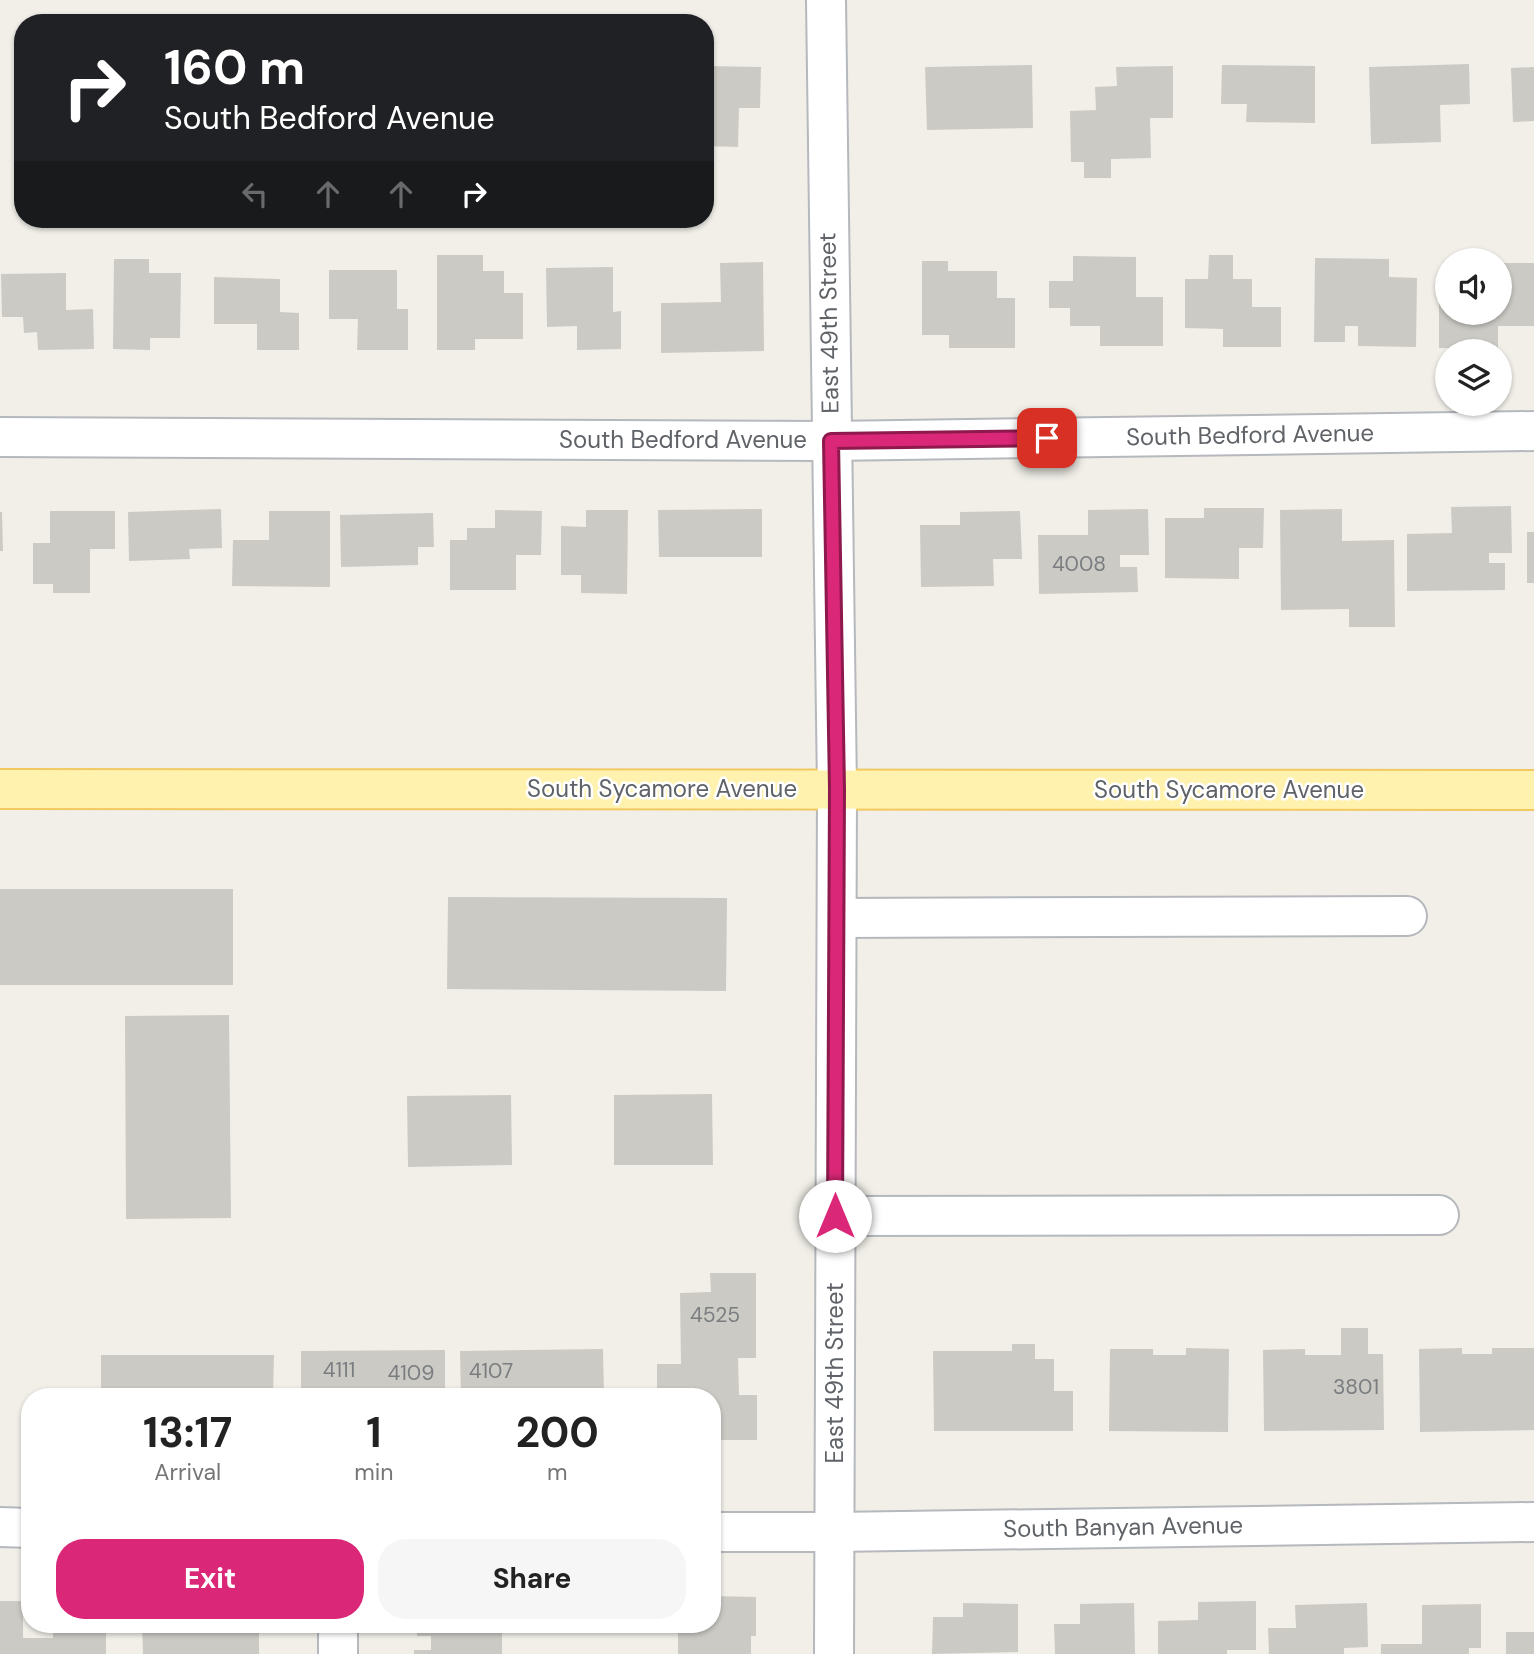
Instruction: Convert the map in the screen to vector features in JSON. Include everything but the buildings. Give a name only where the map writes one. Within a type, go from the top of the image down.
[{"type":"main road","name":"South Sycamore Avenue","points":[[0,789],[1534,790]]},
{"type":"street","name":"East 49th Street","points":[[826,0],[837,789],[834,1654]]},
{"type":"street","name":"South Bedford Avenue","points":[[0,437],[831,441],[1534,431]]},
{"type":"street","points":[[836,918],[1407,916]]},
{"type":"street","points":[[835,1216],[1438,1214]]},
{"type":"street","name":"South Banyan Avenue","points":[[721,1532],[1534,1522]]},
{"type":"street","points":[[0,1527],[21,1528]]},
{"type":"street","points":[[338,1633],[338,1654]]},
{"type":"route","points":[[835,1216],[837,789],[831,441],[1047,438]]}]
